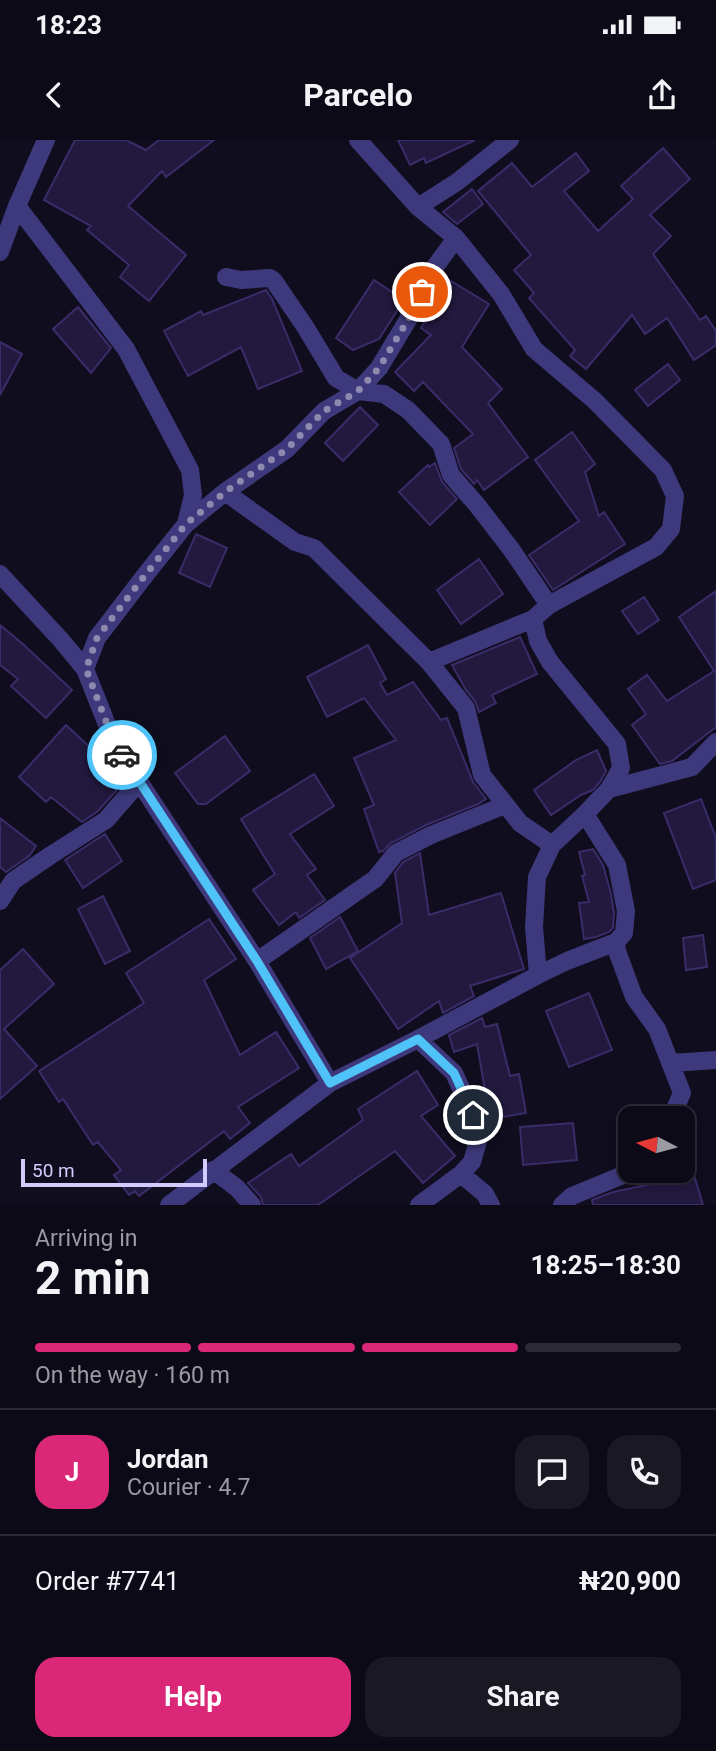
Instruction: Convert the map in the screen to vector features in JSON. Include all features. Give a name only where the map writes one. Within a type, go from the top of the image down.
[{"type":"street","points":[[0,252],[46,140]]},
{"type":"street","points":[[358,140],[418,207],[456,239],[501,294],[534,349],[595,401],[663,470],[675,496],[671,529],[656,547],[549,605],[533,618],[429,662]]},
{"type":"street","points":[[418,207],[457,182],[510,140]]},
{"type":"street","points":[[17,206],[126,349],[190,470],[193,495],[186,524]]},
{"type":"street","points":[[86,669],[97,638],[186,524],[225,492],[287,449],[324,411],[358,391],[379,368],[412,313],[432,271],[456,239]]},
{"type":"street","points":[[226,277],[270,278],[306,328],[336,378],[358,391],[384,394],[408,410],[440,444],[451,475],[511,549],[549,605]]},
{"type":"street","points":[[225,492],[295,542],[314,548],[429,662],[466,708],[482,775],[520,823],[552,845]]},
{"type":"street","points":[[0,574],[86,669],[115,745],[257,961],[330,1083]]},
{"type":"street","points":[[533,618],[538,641],[550,662],[618,744],[621,768],[610,789],[552,845],[537,877],[534,927],[538,975]]},
{"type":"street","points":[[610,789],[692,766],[716,742]]},
{"type":"street","points":[[0,901],[13,881],[106,820],[139,782]]},
{"type":"street","points":[[257,961],[375,879],[396,853],[431,835],[505,805]]},
{"type":"street","points":[[169,1205],[330,1083],[538,975],[616,942],[624,933],[626,911],[617,864],[585,814]]},
{"type":"street","points":[[616,942],[634,997],[657,1029],[671,1063],[682,1093],[676,1106]]},
{"type":"street","points":[[418,1039],[454,1073],[473,1115],[479,1138],[472,1162],[461,1174],[419,1205]]},
{"type":"street","points":[[671,1063],[716,1060]]},
{"type":"street","points":[[213,1170],[237,1188],[252,1205]]},
{"type":"street","points":[[461,1174],[485,1194],[491,1205]]},
{"type":"street","points":[[562,1205],[572,1196],[618,1177]]},
{"type":"building","points":[[75,140],[126,140],[146,150],[159,140],[214,140],[166,177],[162,171],[128,206],[186,255],[149,301],[120,277],[129,265],[87,230],[91,226],[44,200]]},
{"type":"building","points":[[398,140],[475,140],[426,163],[424,158],[410,165]]},
{"type":"building","points":[[663,148],[690,179],[650,215],[671,236],[653,254],[700,320],[706,316],[716,331],[716,345],[694,360],[667,318],[645,334],[632,315],[586,369],[570,356],[575,350],[529,298],[534,293],[514,270],[531,255],[478,191],[512,163],[532,187],[576,153],[589,171],[564,191],[598,231],[633,199],[621,186]]},
{"type":"building","points":[[472,189],[483,204],[457,224],[443,212]]},
{"type":"building","points":[[374,280],[404,300],[379,339],[353,350],[336,338]]},
{"type":"building","points":[[451,281],[489,304],[462,347],[502,389],[488,403],[528,457],[484,490],[477,480],[474,484],[461,469],[454,448],[473,434],[423,382],[414,391],[395,372],[431,335],[421,328]]},
{"type":"building","points":[[266,290],[302,371],[258,389],[241,347],[188,376],[164,331],[201,311],[203,315]]},
{"type":"building","points":[[78,307],[111,348],[91,373],[53,329]]},
{"type":"building","points":[[0,342],[22,354],[0,395]]},
{"type":"building","points":[[668,364],[680,380],[648,406],[635,390]]},
{"type":"building","points":[[360,407],[378,425],[343,461],[325,443]]},
{"type":"building","points":[[572,432],[595,464],[585,472],[599,516],[604,512],[625,544],[553,590],[529,555],[579,521],[535,460]]},
{"type":"building","points":[[435,463],[442,482],[457,499],[430,525],[399,492],[428,465],[429,467]]},
{"type":"building","points":[[196,534],[227,548],[210,587],[179,573]]},
{"type":"building","points":[[479,559],[503,594],[461,624],[437,590]]},
{"type":"building","points":[[716,591],[716,727],[672,761],[660,764],[632,725],[646,714],[628,689],[647,675],[667,701],[714,671],[679,617]]},
{"type":"building","points":[[644,597],[659,620],[638,634],[622,611]]},
{"type":"building","points":[[0,625],[72,690],[46,718],[11,686],[18,679],[0,665]]},
{"type":"building","points":[[520,637],[537,674],[492,695],[496,703],[479,712],[452,665]]},
{"type":"building","points":[[368,645],[386,679],[380,683],[387,695],[413,682],[441,720],[447,718],[473,782],[486,799],[426,825],[379,852],[364,809],[374,805],[354,758],[396,740],[364,698],[327,717],[307,677]]},
{"type":"building","points":[[66,725],[93,750],[90,754],[124,782],[98,811],[82,822],[51,797],[46,802],[19,777]]},
{"type":"building","points":[[225,736],[250,771],[206,804],[198,804],[175,773]]},
{"type":"building","points":[[597,750],[606,771],[600,782],[593,790],[551,815],[534,790],[576,760]]},
{"type":"building","points":[[314,774],[334,806],[290,834],[316,869],[307,875],[325,900],[299,918],[296,912],[279,925],[253,890],[275,874],[241,819]]},
{"type":"building","points":[[701,799],[716,838],[716,880],[693,889],[664,813]]},
{"type":"building","points":[[0,818],[36,846],[29,856],[6,872],[0,867]]},
{"type":"building","points":[[105,834],[122,861],[83,888],[65,860]]},
{"type":"building","points":[[593,849],[603,865],[611,894],[613,928],[596,937],[584,939],[579,903],[589,902],[579,852]]},
{"type":"building","points":[[420,853],[429,915],[501,893],[524,969],[470,986],[474,996],[443,1013],[439,1001],[398,1029],[350,958],[402,923],[395,873],[403,862]]},
{"type":"building","points":[[103,896],[130,951],[105,964],[78,909]]},
{"type":"building","points":[[340,917],[358,951],[326,969],[310,938]]},
{"type":"building","points":[[209,919],[236,959],[204,980],[240,1055],[276,1032],[299,1068],[238,1107],[250,1123],[230,1139],[224,1131],[139,1196],[135,1191],[129,1195],[114,1175],[121,1170],[98,1142],[93,1145],[63,1099],[59,1102],[39,1071],[144,1003],[126,973]]},
{"type":"building","points":[[703,935],[707,967],[686,970],[683,938]]},
{"type":"building","points":[[23,949],[54,984],[4,1029],[37,1066],[0,1099],[0,970]]},
{"type":"building","points":[[589,993],[612,1050],[569,1067],[546,1011]]},
{"type":"building","points":[[482,1018],[485,1027],[497,1024],[510,1076],[519,1074],[526,1113],[490,1119],[477,1044],[454,1052],[449,1035]]},
{"type":"building","points":[[417,1071],[438,1105],[421,1116],[455,1156],[423,1183],[395,1151],[318,1205],[263,1205],[261,1197],[248,1183],[291,1154],[299,1166],[363,1120],[358,1109]]},
{"type":"building","points":[[573,1123],[577,1160],[523,1165],[520,1127]]},
{"type":"building","points":[[695,1178],[703,1205],[593,1205],[592,1200],[613,1192],[656,1183],[695,1183]]},
{"type":"way so far","points":[[122,755],[115,745],[86,669],[97,638],[186,524],[225,492],[287,449],[324,411],[358,391],[379,368],[422,292]]},
{"type":"route","points":[[122,755],[257,961],[330,1083],[418,1039],[454,1073],[473,1115]]}]
